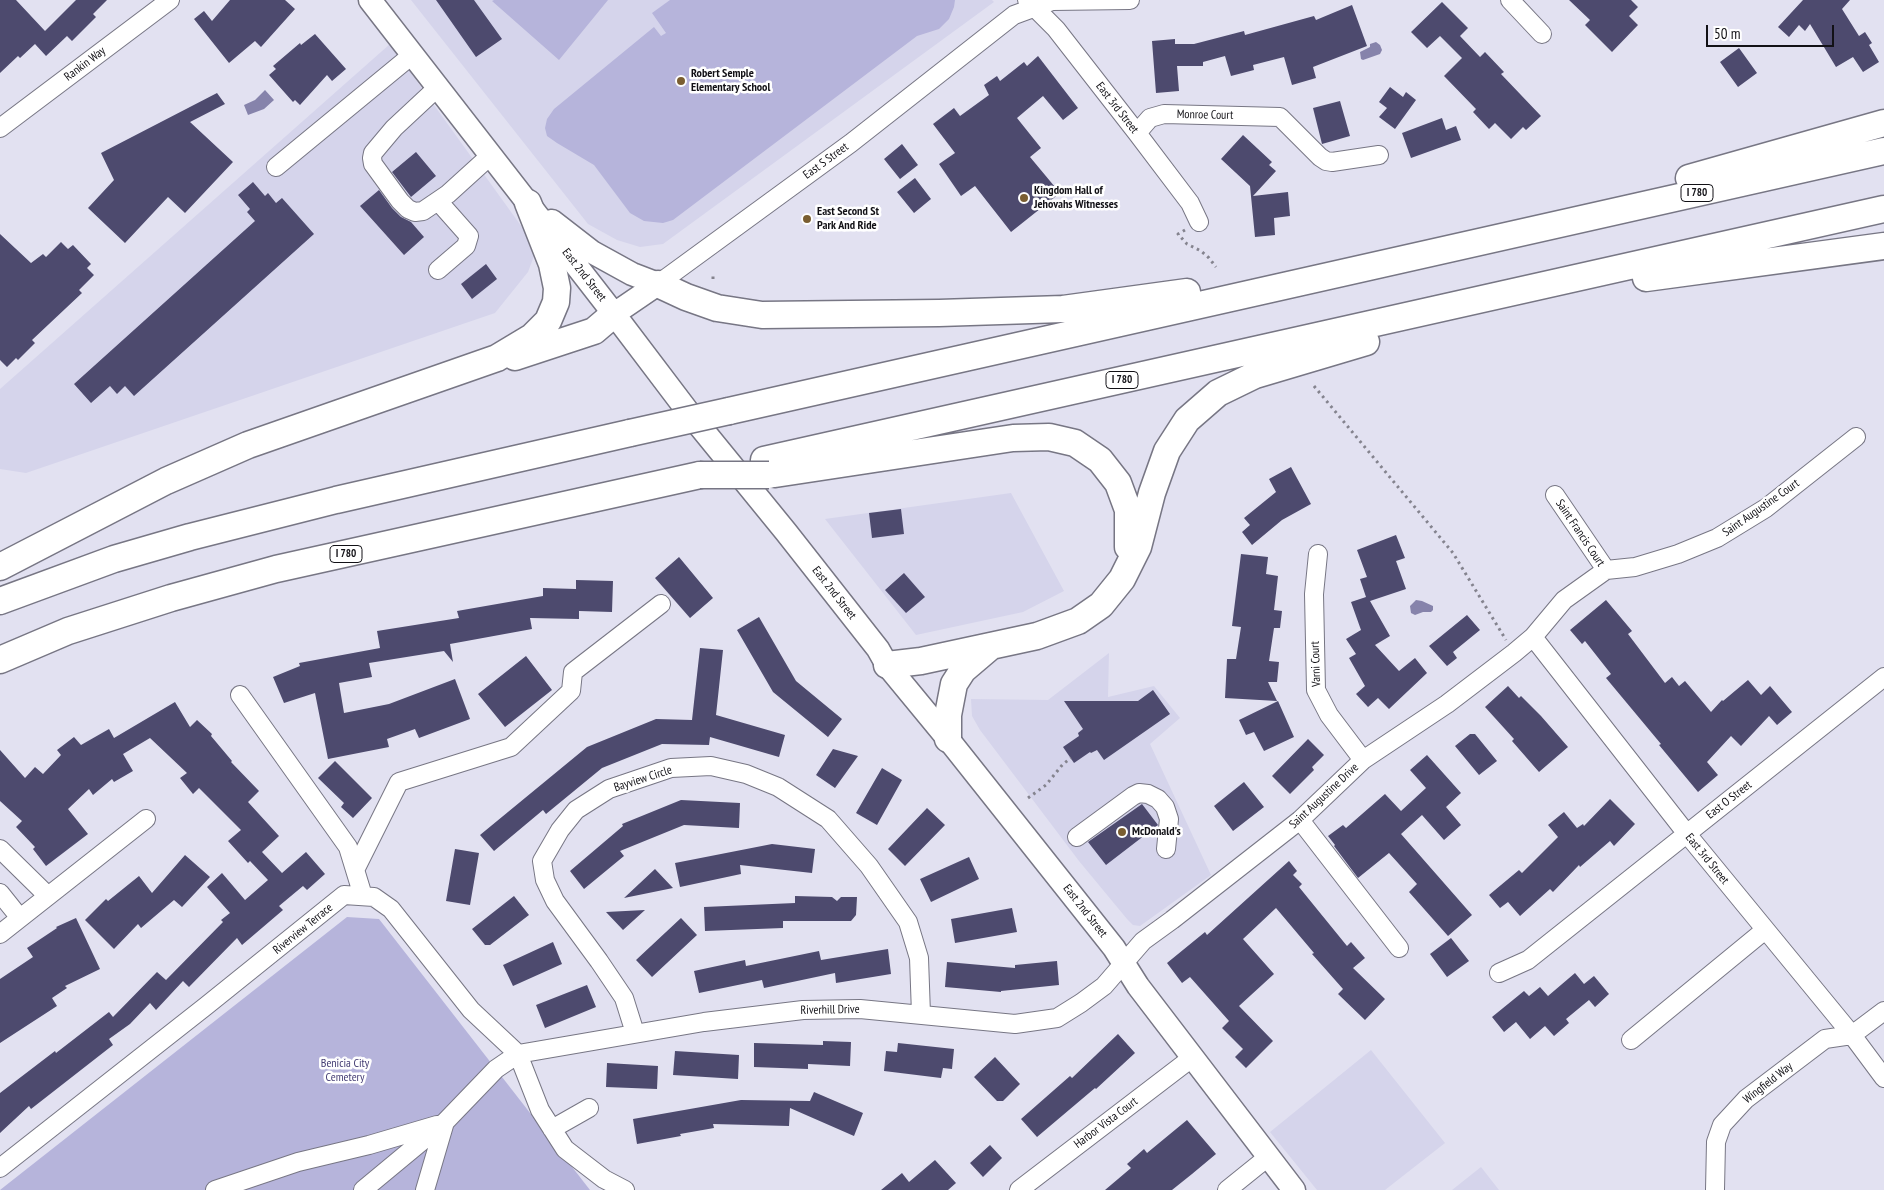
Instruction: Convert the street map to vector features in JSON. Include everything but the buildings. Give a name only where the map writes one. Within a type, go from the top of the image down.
[{"type":"highway","points":[[1510,235],[1606,200],[1884,123]]},
{"type":"highway","name":"I 780","points":[[0,601],[114,559],[190,537],[336,500],[1884,152]]},
{"type":"highway","points":[[0,567],[166,481],[248,445],[497,358],[532,337],[548,321],[556,302],[557,288],[552,264],[528,203]]},
{"type":"highway","name":"I 780","points":[[0,660],[68,631],[171,598],[276,569],[700,474],[767,467],[1480,300],[1884,208]]},
{"type":"highway","points":[[1561,282],[1628,281],[1884,246]]},
{"type":"highway","points":[[658,284],[717,308],[762,315],[1063,309],[1201,290],[1292,284]]},
{"type":"highway","points":[[887,665],[921,661],[1037,636],[1078,621],[1101,606],[1122,579],[1138,547],[1152,493],[1167,451],[1187,420],[1218,393],[1255,376],[1336,350],[1426,326],[1480,300]]},
{"type":"highway","points":[[497,358],[516,357],[594,331],[614,314]]},
{"type":"highway","points":[[767,467],[1013,438],[1048,436],[1075,444],[1100,460],[1118,483],[1128,510],[1128,564]]},
{"type":"highway","points":[[948,738],[948,715],[954,684],[963,670],[992,646]]},
{"type":"main road","name":"East 2nd Street","points":[[370,0],[689,413],[878,649],[887,665],[948,738],[1114,948],[1138,986],[1294,1190]]},
{"type":"main road","points":[[528,203],[592,252],[632,274],[658,284]]},
{"type":"main road","name":"East S Street","points":[[614,314],[658,284]]},
{"type":"street","name":"Rankin Way","points":[[0,128],[170,0]]},
{"type":"street","name":"East S Street","points":[[658,284],[851,143],[1031,3],[1130,0]]},
{"type":"street","points":[[1510,0],[1542,34]]},
{"type":"street","name":"East 3rd Street","points":[[1031,3],[1056,29],[1137,133],[1190,203],[1199,222]]},
{"type":"street","points":[[276,167],[412,55]]},
{"type":"street","points":[[438,87],[376,147],[372,158],[373,164],[382,177],[408,209],[415,212],[423,211],[448,194],[491,155]]},
{"type":"street","name":"Monroe Court","points":[[1137,133],[1150,118],[1164,114],[1280,117],[1290,125],[1320,158],[1326,161],[1332,162],[1379,155]]},
{"type":"street","points":[[438,201],[469,236],[466,246],[438,270]]},
{"type":"street","name":"Saint Augustine Court","points":[[1533,637],[1564,600],[1606,570],[1636,567],[1678,554],[1717,538],[1766,508],[1856,437]]},
{"type":"street","name":"Saint Francis Court","points":[[1555,495],[1606,570]]},
{"type":"street","name":"Varni Court","points":[[1318,554],[1314,594],[1316,690],[1328,715],[1363,760]]},
{"type":"street","points":[[355,870],[399,782],[510,746],[571,691],[573,672],[661,604]]},
{"type":"street","name":"East 3rd Street","points":[[1533,637],[1686,834],[1852,1036],[1884,1078]]},
{"type":"street","name":"Saint Augustine Drive","points":[[1123,964],[1143,941],[1300,820],[1363,760],[1447,704],[1533,637]]},
{"type":"street","name":"East O Street","points":[[1500,973],[1528,960],[1884,677]]},
{"type":"street","points":[[240,695],[348,847],[363,896]]},
{"type":"street","name":"Bayview Circle","points":[[635,1033],[624,998],[594,953],[555,901],[545,880],[542,861],[560,830],[576,810],[609,790],[671,768],[711,766],[746,774],[778,787],[828,819],[869,866],[908,922],[919,958],[921,1014]]},
{"type":"street","points":[[1077,837],[1133,796],[1139,793],[1148,794],[1158,799],[1165,807],[1168,819],[1166,849]]},
{"type":"street","points":[[0,934],[146,819]]},
{"type":"street","points":[[1300,820],[1399,948]]},
{"type":"street","points":[[0,849],[48,896]]},
{"type":"street","points":[[0,893],[20,918]]},
{"type":"street","name":"Riverview Terrace","points":[[0,1168],[344,895],[374,897],[391,909],[471,1010],[518,1054],[540,1110],[565,1149],[604,1179],[625,1190]]},
{"type":"street","points":[[1631,1040],[1765,930]]},
{"type":"street","name":"Riverhill Drive","points":[[518,1054],[704,1022],[803,1010],[860,1009],[1015,1024],[1057,1018],[1104,986],[1123,964]]},
{"type":"street","points":[[1852,1036],[1884,1011]]},
{"type":"street","name":"Wingfield Way","points":[[1715,1190],[1716,1142],[1722,1125],[1746,1098],[1825,1039],[1852,1036]]},
{"type":"street","points":[[363,1190],[445,1122],[496,1069],[518,1054]]},
{"type":"street","name":"Harbor Vista Court","points":[[1019,1190],[1193,1057]]},
{"type":"street","points":[[552,1129],[589,1108]]},
{"type":"street","points":[[215,1190],[298,1162],[369,1145],[445,1122]]},
{"type":"street","points":[[425,1190],[445,1122]]},
{"type":"street","points":[[1227,1190],[1268,1157]]},
{"type":"path","points":[[1199,222],[1178,234],[1187,244],[1201,251],[1216,267]]},
{"type":"path","points":[[713,274],[713,279]]},
{"type":"path","points":[[1314,386],[1453,553],[1506,640]]},
{"type":"path","points":[[1028,798],[1046,785],[1063,764],[1071,758]]},
{"type":"shaded area","name":"Robert Semple Elementary School","points":[[411,0],[992,0],[994,2],[663,244],[640,247],[617,240],[588,224]]},
{"type":"shaded area","points":[[1376,42],[1382,50],[1380,54],[1361,59],[1360,52]]},
{"type":"shaded area","points":[[390,44],[537,248],[528,272],[495,313],[26,473],[0,469],[0,389]]},
{"type":"shaded area","points":[[265,90],[274,100],[264,109],[248,115],[244,105],[255,100]]},
{"type":"shaded area","points":[[1011,493],[1064,591],[1023,612],[916,635],[825,519]]},
{"type":"shaded area","points":[[1416,600],[1433,606],[1433,610],[1415,615],[1411,613],[1410,606]]},
{"type":"shaded area","points":[[1109,653],[1108,697],[1154,686],[1180,718],[1150,744],[1211,875],[1140,926],[1133,925],[1127,919],[1079,861],[980,730],[972,716],[971,699],[1048,700]]},
{"type":"shaded area","points":[[1371,1050],[1445,1143],[1385,1190],[1317,1190],[1270,1132]]},
{"type":"shaded area","points":[[1481,1167],[1499,1190],[1452,1190]]},
{"type":"green space","points":[[608,0],[559,60],[492,1]]},
{"type":"green space","name":"Robert Semple Elementary School","points":[[670,0],[955,0],[949,19],[939,29],[917,36],[673,220],[663,223],[644,221],[630,213],[594,165],[547,136],[545,128],[547,119],[554,109],[654,27],[661,36],[666,33],[652,13]]},
{"type":"green space","name":"Benicia City Cemetery","points":[[347,917],[379,919],[590,1190],[0,1190]]},
{"type":"place","name":"Robert Semple Elementary School","points":[[681,81]]},
{"type":"place","name":"Kingdom Hall of Jehovahs Witnesses","points":[[1024,198]]},
{"type":"place","name":"East Second St Park And Ride","points":[[807,219]]},
{"type":"place","name":"McDonald's","points":[[1122,832]]}]
